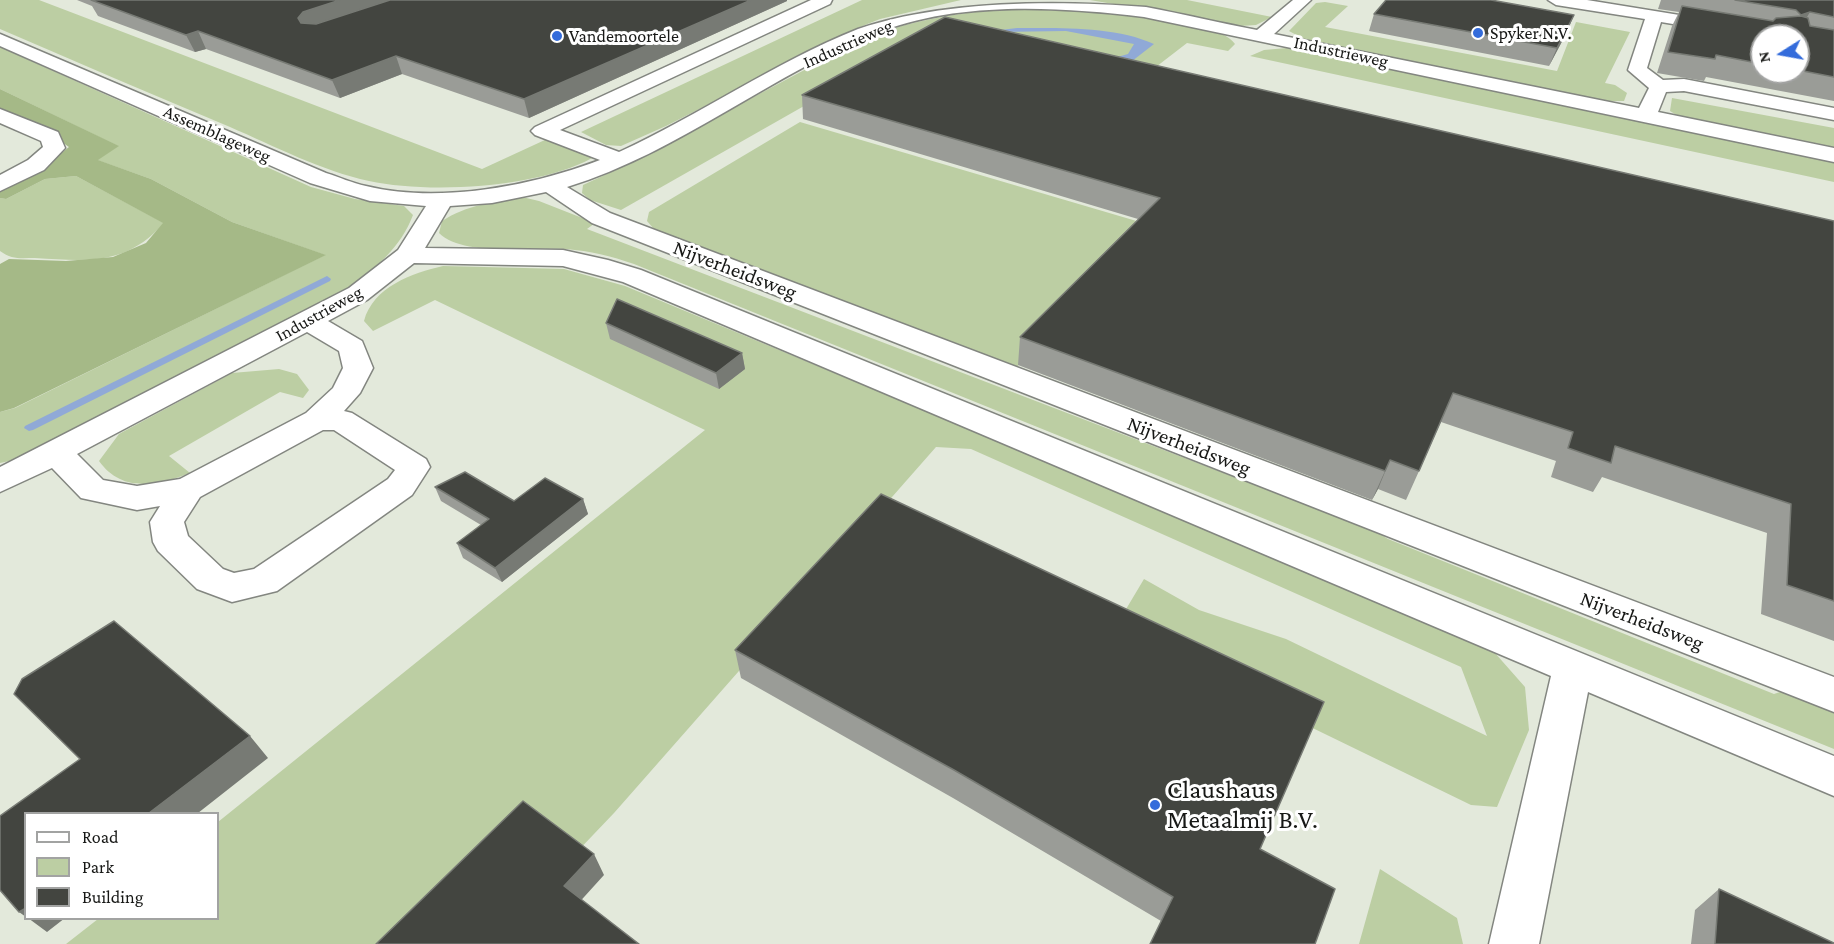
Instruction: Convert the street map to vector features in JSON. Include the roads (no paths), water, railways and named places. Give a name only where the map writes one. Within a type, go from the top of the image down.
[{"type":"street","points":[[618,159],[542,131],[824,0]]},
{"type":"street","points":[[1262,36],[1303,0]]},
{"type":"street","points":[[1556,0],[1750,32]]},
{"type":"street","name":"Industrieweg","points":[[0,481],[358,294],[408,255],[443,198],[494,194],[550,183],[618,159],[859,34],[926,13],[977,3],[1052,4],[1122,9],[1834,155]]},
{"type":"street","points":[[1654,17],[1637,70],[1659,87],[1684,85],[1834,114]]},
{"type":"street","name":"Assemblageweg","points":[[0,39],[318,178],[369,194],[443,198]]},
{"type":"street","points":[[1646,116],[1659,87]]},
{"type":"street","points":[[0,115],[50,137],[54,148],[36,165],[0,184]]},
{"type":"street","name":"Nijverheidsweg","points":[[550,183],[601,218],[1834,695]]},
{"type":"street","name":"Nijverheidsweg","points":[[408,255],[563,258],[599,265],[632,276],[1834,776]]},
{"type":"street","points":[[56,452],[93,490],[137,498],[188,489],[317,420],[345,393],[358,368],[351,347],[308,321]]},
{"type":"street","points":[[188,489],[167,522],[171,542],[210,579],[232,588],[264,581],[400,488],[414,467],[341,420],[317,420]]},
{"type":"street","points":[[1514,944],[1574,669]]},
{"type":"water","points":[[1017,28],[1068,28],[1122,34],[1154,44],[1118,72],[960,35]],"holes":[[[1066,31],[1134,44],[1128,54],[1093,60],[1057,56],[987,36],[997,32]]]},
{"type":"waterway","points":[[29,428],[327,279]]},
{"type":"place","name":"Spyker N.V.","points":[[1478,33]]},
{"type":"place","name":"Vandemoortele","points":[[557,36]]},
{"type":"place","name":"Claushaus Metaalmij B.V.","points":[[1155,805]]}]
